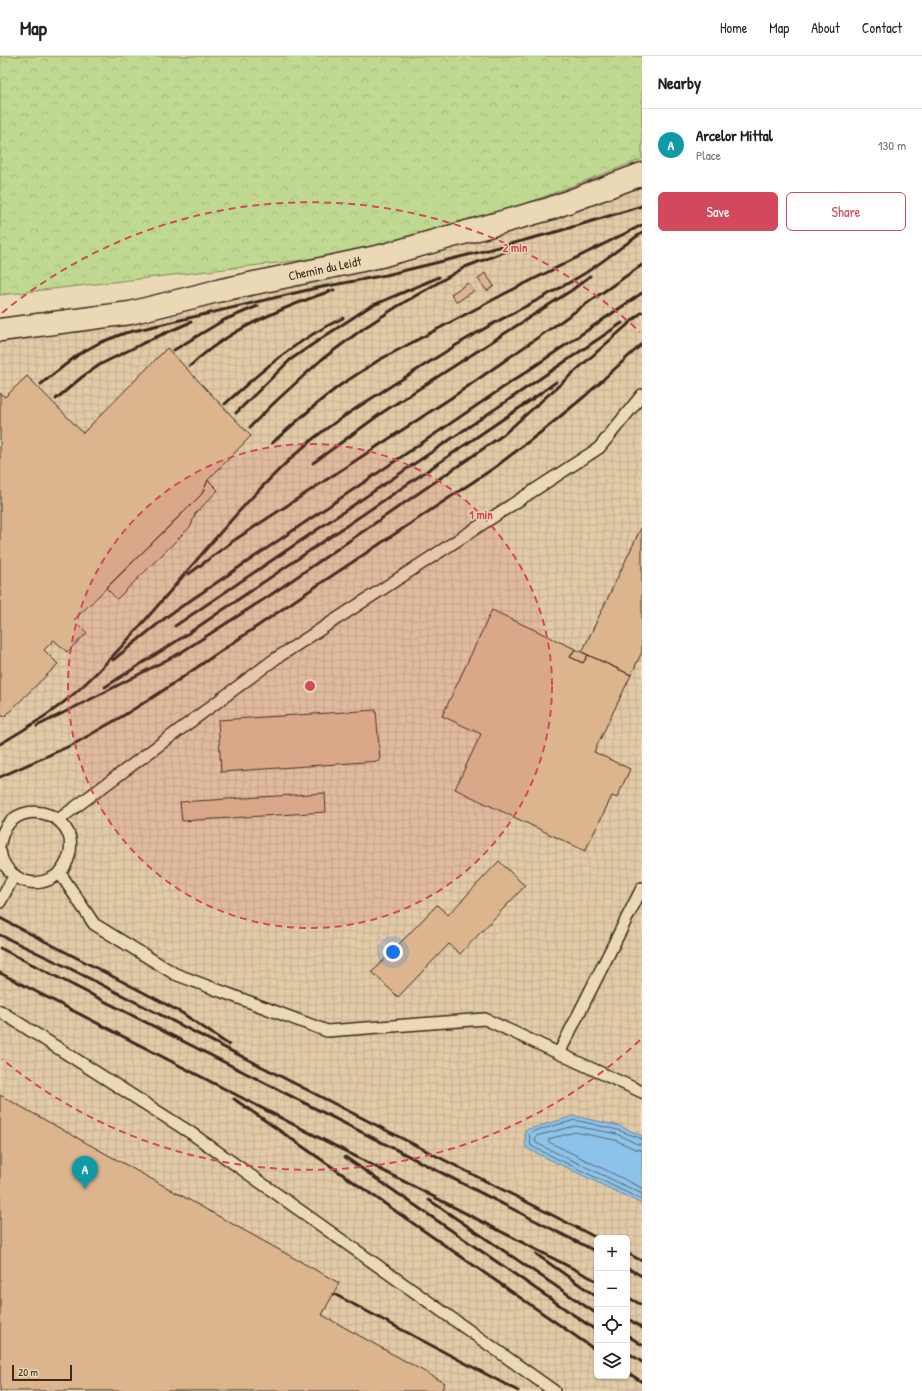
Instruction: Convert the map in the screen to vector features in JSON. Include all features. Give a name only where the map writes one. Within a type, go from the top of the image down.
[{"type":"street","name":"Chemin du Leidt","points":[[0,330],[130,313],[216,291],[381,256],[549,209],[642,174]]},
{"type":"lane","points":[[58,820],[275,659],[599,448],[642,395]]},
{"type":"lane","points":[[0,843],[3,825],[26,813],[37,812],[48,814],[58,820],[66,829],[70,839],[70,851],[67,863],[60,873],[49,880],[38,883],[25,882],[14,876],[6,868],[1,858],[0,851]]},
{"type":"lane","points":[[60,873],[94,924],[175,974],[327,1031],[485,1019],[642,1092]]},
{"type":"lane","points":[[0,902],[14,876]]},
{"type":"lane","points":[[559,1053],[642,888]]},
{"type":"lane","points":[[0,1011],[191,1132],[554,1391]]},
{"type":"shaded area","points":[[642,187],[642,1391],[0,1391],[0,340],[420,260]]},
{"type":"green space","points":[[0,56],[642,56],[642,159],[515,208],[355,254],[0,295]]},
{"type":"water","points":[[574,1116],[620,1126],[642,1136],[642,1204],[526,1148],[525,1130]]},
{"type":"building","points":[[485,273],[494,286],[487,291],[478,279]]},
{"type":"building","points":[[468,283],[474,291],[457,302],[451,294]]},
{"type":"building","points":[[167,348],[251,436],[208,480],[202,494],[74,620],[87,633],[67,652],[54,640],[44,650],[58,664],[4,717],[0,714],[0,393],[5,397],[27,376],[83,433]]},
{"type":"building","points":[[208,480],[218,490],[195,514],[191,526],[117,599],[106,588],[202,494]]},
{"type":"building","points":[[642,526],[642,652],[631,675],[582,652]]},
{"type":"building","points":[[492,610],[575,649],[570,657],[583,663],[588,655],[631,675],[594,752],[630,769],[617,798],[612,796],[585,851],[455,789],[481,734],[442,716]]},
{"type":"building","points":[[575,649],[588,655],[583,663],[570,657]]},
{"type":"building","points":[[376,710],[380,761],[221,772],[218,720]]},
{"type":"building","points":[[325,793],[326,812],[182,821],[180,802]]},
{"type":"building","points":[[499,861],[525,886],[460,954],[449,944],[398,997],[372,972],[437,905],[448,915]]},
{"type":"building","points":[[0,1095],[339,1283],[322,1315],[445,1383],[441,1391],[0,1391]]},
{"type":"railway","points":[[41,384],[79,354],[99,343],[125,333],[312,289],[386,275],[476,253],[559,231],[642,206]]},
{"type":"railway","points":[[272,443],[339,386],[379,360],[506,293],[642,225]]},
{"type":"railway","points":[[0,744],[55,709],[85,684],[142,624],[249,500],[278,471],[318,435],[361,405],[465,340],[585,273],[642,233]]},
{"type":"railway","points":[[250,427],[321,360],[364,328],[398,306],[465,267],[520,246]]},
{"type":"railway","points":[[189,574],[233,541],[451,398],[642,265]]},
{"type":"railway","points":[[313,463],[383,412],[572,290],[590,276]]},
{"type":"railway","points":[[236,413],[290,360],[319,340],[369,307],[439,277]]},
{"type":"railway","points":[[190,366],[224,339],[248,325],[288,307],[334,290]]},
{"type":"railway","points":[[113,660],[169,615],[642,293]]},
{"type":"railway","points":[[174,350],[224,320],[258,306]]},
{"type":"railway","points":[[37,726],[180,653],[269,596],[503,435],[642,312]]},
{"type":"railway","points":[[225,404],[252,379],[296,345],[343,318]]},
{"type":"railway","points":[[56,399],[82,377],[101,364],[191,322]]},
{"type":"railway","points":[[175,626],[622,323]]},
{"type":"railway","points":[[0,777],[74,744],[158,694],[303,595],[494,468],[585,396],[642,344]]},
{"type":"railway","points":[[105,687],[183,637],[556,382]]},
{"type":"railway","points":[[0,918],[182,1013],[229,1045]]},
{"type":"railway","points":[[0,935],[67,967],[594,1236]]},
{"type":"railway","points":[[0,948],[594,1250]]},
{"type":"railway","points":[[0,973],[594,1279]]},
{"type":"railway","points":[[234,1099],[594,1349]]},
{"type":"railway","points":[[345,1157],[594,1329]]},
{"type":"railway","points":[[429,1200],[594,1312]]},
{"type":"railway","points":[[536,1254],[594,1295]]},
{"type":"railway","points":[[630,1255],[642,1261]]},
{"type":"railway","points":[[630,1270],[642,1276]]},
{"type":"railway","points":[[334,1294],[518,1391]]},
{"type":"railway","points":[[630,1299],[642,1305]]},
{"type":"railway","points":[[630,1320],[642,1328]]},
{"type":"railway","points":[[630,1337],[642,1345]]},
{"type":"railway","points":[[630,1354],[642,1362]]},
{"type":"railway","points":[[630,1374],[642,1382]]},
{"type":"place","name":"Arcelor Mittal","points":[[85,1189]]}]
